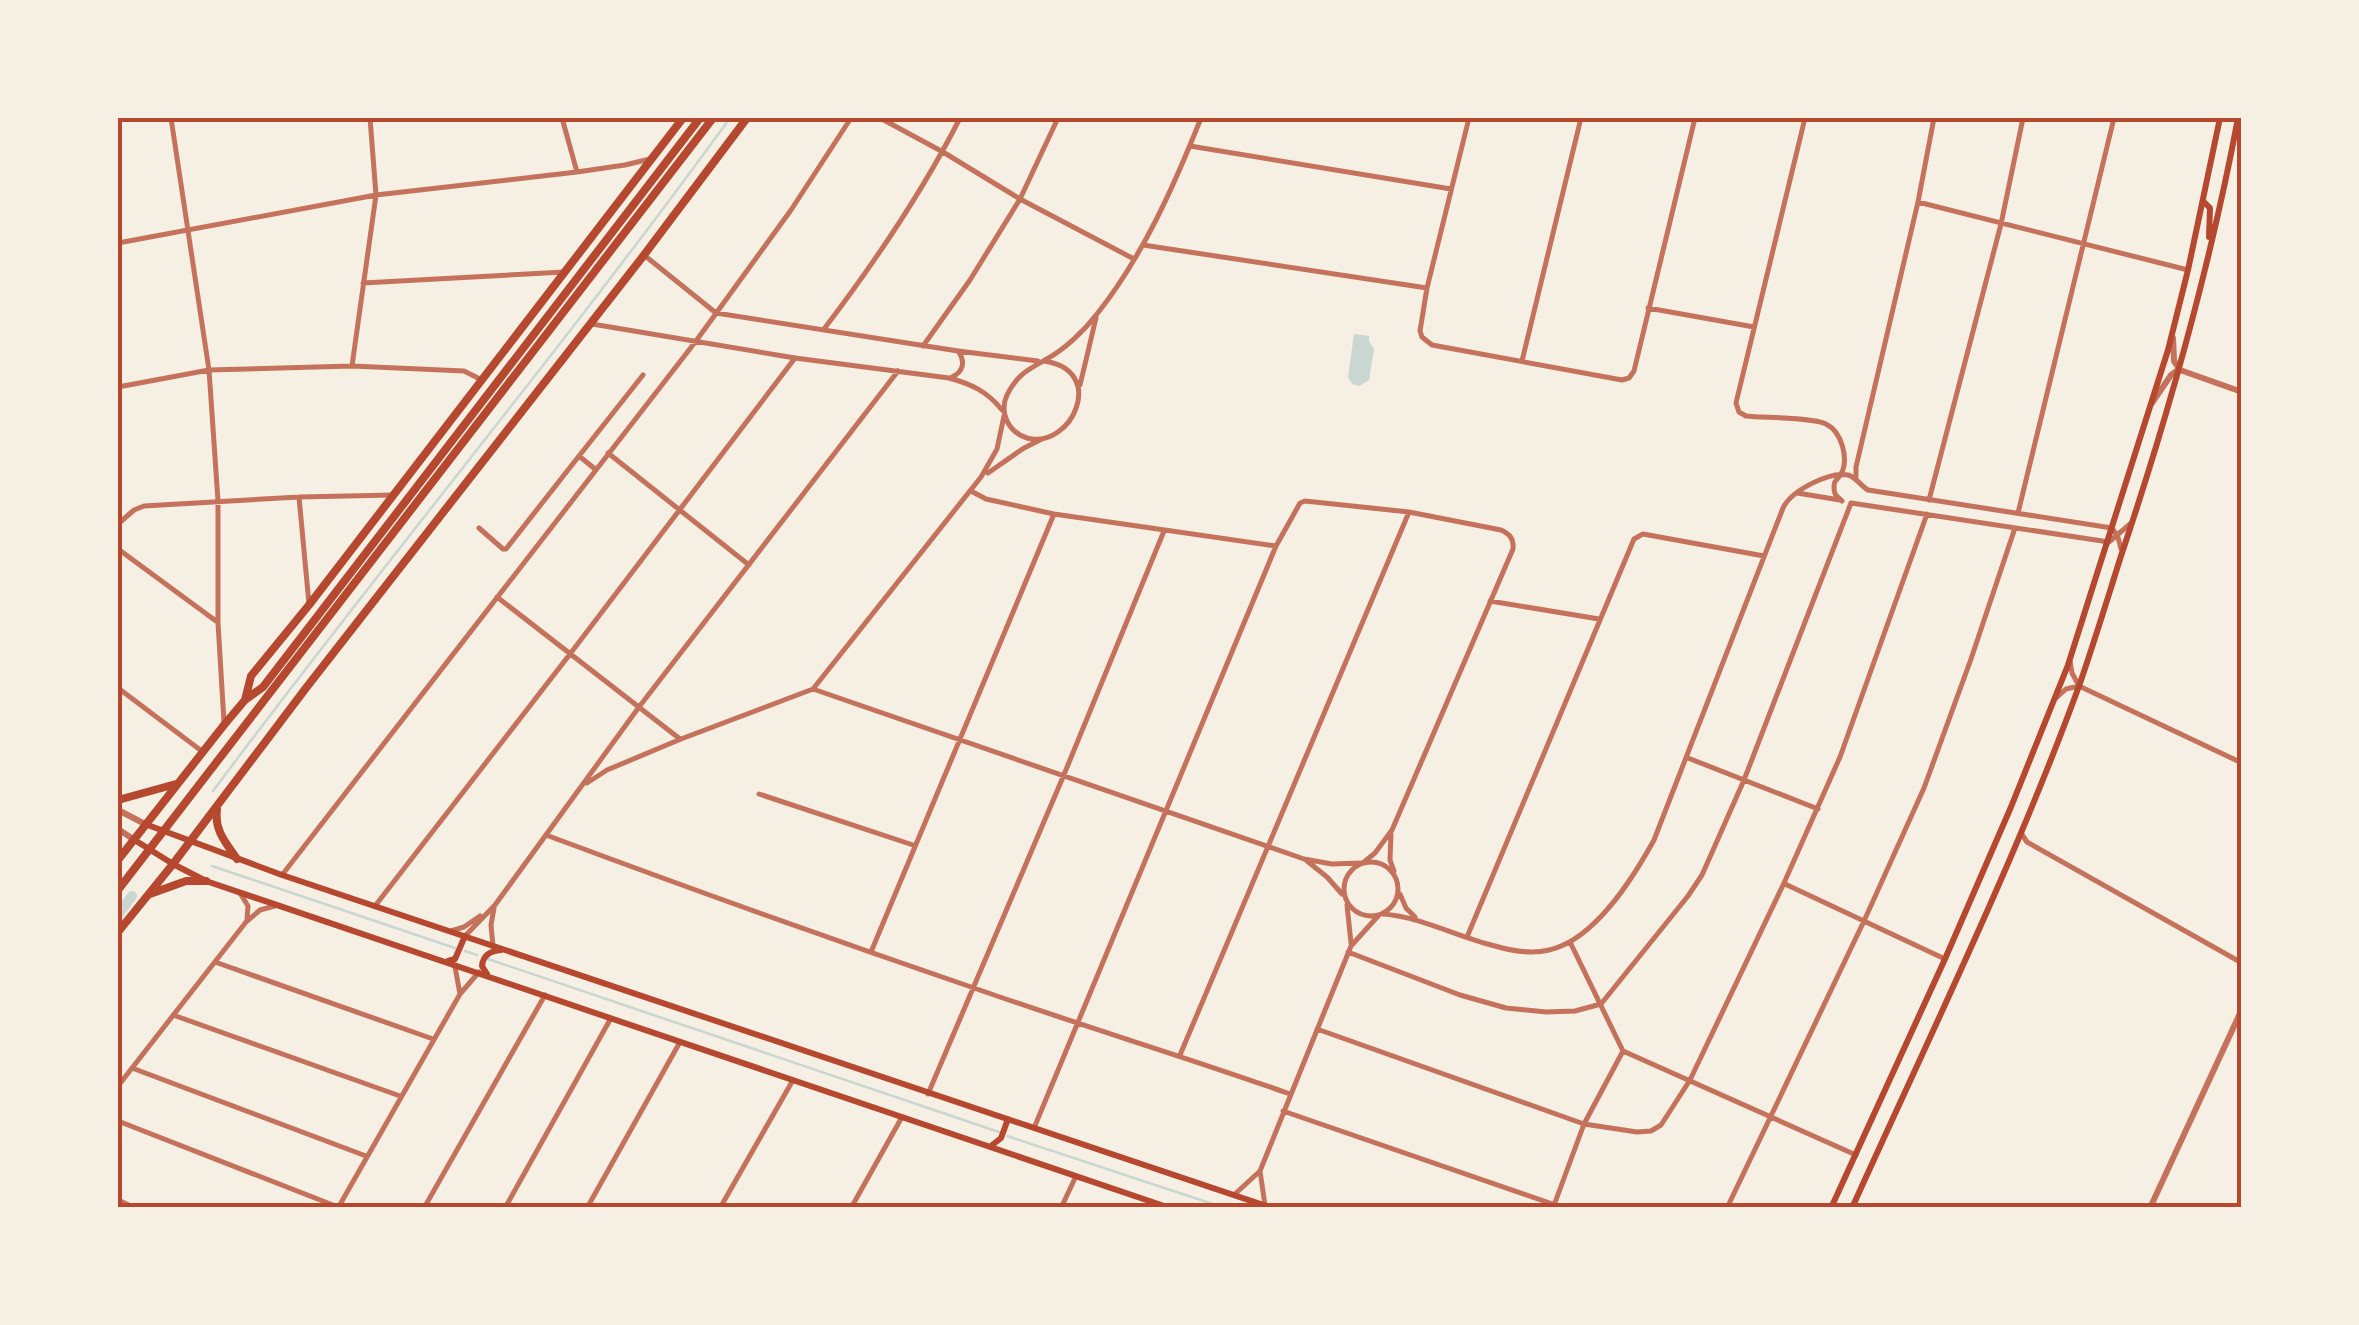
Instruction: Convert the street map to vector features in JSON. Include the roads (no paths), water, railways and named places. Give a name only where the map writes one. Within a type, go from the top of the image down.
[{"type":"main road","points":[[245,700],[251,676],[684,118]]},
{"type":"main road","points":[[118,860],[224,724],[263,687],[700,118]]},
{"type":"main road","points":[[118,890],[713,118]]},
{"type":"main road","points":[[118,932],[747,118]]},
{"type":"main road","points":[[1831,1208],[1945,959],[2056,698],[2152,404],[2223,118],[2238,120],[2180,370],[2079,686],[2021,832],[1852,1208]]},
{"type":"main road","points":[[2204,201],[2210,208],[2208,258]]},
{"type":"main road","points":[[526,322],[560,300]]},
{"type":"main road","points":[[323,586],[357,564]]},
{"type":"main road","points":[[118,800],[176,784]]},
{"type":"main road","points":[[218,804],[218,832],[237,859]]},
{"type":"main road","points":[[145,824],[282,875],[1006,1123],[1034,1128],[1268,1206]]},
{"type":"main road","points":[[133,839],[206,881],[1170,1208]]},
{"type":"main road","points":[[146,896],[186,881],[206,881]]},
{"type":"main road","points":[[451,962],[465,936]]},
{"type":"main road","points":[[492,977],[484,970],[484,959],[498,948]]},
{"type":"main road","points":[[988,1146],[998,1143],[1006,1123]]},
{"type":"street","points":[[171,118],[209,370],[218,501],[218,623],[224,724]]},
{"type":"street","points":[[352,366],[376,195],[370,118]]},
{"type":"street","points":[[562,118],[577,172]]},
{"type":"street","points":[[282,875],[696,341],[797,202],[852,118]]},
{"type":"street","points":[[880,118],[1134,259]]},
{"type":"street","points":[[824,330],[907,214],[960,118]]},
{"type":"street","points":[[923,346],[1020,199],[1058,118]]},
{"type":"street","points":[[584,784],[607,770],[681,739],[813,689],[982,478],[998,448],[1004,400],[1018,380],[1032,365],[1063,347],[1097,315],[1143,245],[1201,118]]},
{"type":"street","points":[[1468,118],[1420,331],[1427,342],[1622,380],[1634,371],[1695,118]]},
{"type":"street","points":[[1522,361],[1581,118]]},
{"type":"street","points":[[1805,118],[1736,403],[1746,416],[1822,422],[1833,429],[1844,454],[1840,475]]},
{"type":"street","points":[[1860,485],[1856,477],[1860,450],[1934,118]]},
{"type":"street","points":[[1929,500],[2001,224],[2023,118]]},
{"type":"street","points":[[2018,514],[2114,118]]},
{"type":"street","points":[[1190,146],[1451,189]]},
{"type":"street","points":[[118,243],[376,195],[577,172],[652,158]]},
{"type":"street","points":[[1918,202],[2188,270]]},
{"type":"street","points":[[1143,245],[1427,288]]},
{"type":"street","points":[[644,255],[716,314],[958,352],[1043,361],[1064,367],[1080,388]]},
{"type":"street","points":[[363,282],[564,272]]},
{"type":"street","points":[[1648,308],[1754,327]]},
{"type":"street","points":[[982,478],[1064,426],[1074,414],[1097,315]]},
{"type":"street","points":[[589,324],[795,358],[949,378],[983,391],[1017,432],[1027,438],[1047,437]]},
{"type":"street","points":[[2172,333],[2174,360],[2180,370],[2242,392]]},
{"type":"street","points":[[949,378],[962,367],[958,352]]},
{"type":"street","points":[[374,906],[795,358]]},
{"type":"street","points":[[118,387],[209,370],[352,366],[464,372],[482,380]]},
{"type":"street","points":[[2152,404],[2171,375],[2180,370]]},
{"type":"street","points":[[465,936],[494,905],[639,707],[898,371]]},
{"type":"street","points":[[479,528],[506,549],[644,375]]},
{"type":"street","points":[[1844,454],[1860,450]]},
{"type":"street","points":[[1842,501],[1835,494],[1837,478],[1860,450]]},
{"type":"street","points":[[608,452],[749,565]]},
{"type":"street","points":[[579,456],[595,470]]},
{"type":"street","points":[[1304,859],[1327,877],[1361,914],[1396,915],[1522,952],[1548,950],[1570,942],[1624,890],[1654,840],[1786,500],[1817,481],[1850,476],[1868,490],[2112,528],[2118,536],[2120,558]]},
{"type":"street","points":[[972,491],[986,499],[1054,514],[1276,546]]},
{"type":"street","points":[[1794,493],[2108,542],[2133,520]]},
{"type":"street","points":[[118,524],[144,506],[392,495]]},
{"type":"street","points":[[299,497],[309,605]]},
{"type":"street","points":[[1034,1128],[1276,546],[1302,501],[1409,512],[1501,530],[1511,537],[1514,548],[1392,830],[1389,845],[1394,874],[1406,908],[1422,922]]},
{"type":"street","points":[[1349,949],[1460,995],[1506,1008],[1546,1012],[1600,1004],[1702,875],[1744,780],[1851,503]]},
{"type":"street","points":[[1180,1055],[1409,512]]},
{"type":"street","points":[[871,952],[1054,514]]},
{"type":"street","points":[[1316,1029],[1584,1124],[1651,1131],[1662,1125],[1690,1080],[1818,809],[1878,656],[1926,514]]},
{"type":"street","points":[[1727,1208],[1924,788],[2015,528]]},
{"type":"street","points":[[928,1094],[1164,531]]},
{"type":"street","points":[[1467,937],[1634,540],[1642,534],[1764,556]]},
{"type":"street","points":[[118,550],[218,623]]},
{"type":"street","points":[[496,596],[681,739]]},
{"type":"street","points":[[1490,601],[1599,619]]},
{"type":"street","points":[[2070,659],[2079,686],[2242,763]]},
{"type":"street","points":[[2056,698],[2066,689],[2079,686]]},
{"type":"street","points":[[118,688],[203,752]]},
{"type":"street","points":[[813,689],[1304,859],[1332,864],[1381,863],[1394,874]]},
{"type":"street","points":[[1688,758],[1818,809]]},
{"type":"street","points":[[759,794],[914,846]]},
{"type":"street","points":[[118,810],[145,824]]},
{"type":"street","points":[[118,829],[133,839]]},
{"type":"street","points":[[1349,949],[1344,882],[1392,830]]},
{"type":"street","points":[[2021,832],[2028,842],[2242,963]]},
{"type":"street","points":[[546,835],[974,988],[1290,1094]]},
{"type":"street","points":[[1784,883],[1945,959]]},
{"type":"street","points":[[1234,1194],[1260,1170],[1349,949],[1395,904],[1399,888]]},
{"type":"street","points":[[239,892],[248,906],[246,922]]},
{"type":"street","points":[[118,1086],[246,922],[260,910],[278,905]]},
{"type":"street","points":[[450,931],[464,928],[494,905]]},
{"type":"street","points":[[494,905],[490,925],[498,948]]},
{"type":"street","points":[[1570,942],[1623,1051],[1856,1154]]},
{"type":"street","points":[[215,962],[433,1039]]},
{"type":"street","points":[[451,962],[460,994]]},
{"type":"street","points":[[118,1121],[338,1207],[460,994],[479,972]]},
{"type":"street","points":[[424,1208],[544,995]]},
{"type":"street","points":[[2150,1208],[2242,1009]]},
{"type":"street","points":[[173,1015],[400,1096]]},
{"type":"street","points":[[505,1208],[611,1018]]},
{"type":"street","points":[[587,1208],[680,1042]]},
{"type":"street","points":[[1554,1206],[1584,1124],[1623,1051]]},
{"type":"street","points":[[132,1068],[366,1156]]},
{"type":"street","points":[[720,1208],[793,1080]]},
{"type":"street","points":[[1283,1111],[1564,1208]]},
{"type":"street","points":[[850,1208],[902,1117]]},
{"type":"street","points":[[1260,1170],[1268,1206]]},
{"type":"street","points":[[1061,1208],[1076,1176]]},
{"type":"street","points":[[118,1200],[135,1208]]},
{"type":"waterway","points":[[213,791],[730,118]]},
{"type":"waterway","points":[[212,866],[455,948]]},
{"type":"waterway","points":[[118,915],[132,896]]},
{"type":"waterway","points":[[465,951],[477,955]]},
{"type":"waterway","points":[[488,959],[999,1132]]},
{"type":"waterway","points":[[1007,1136],[1225,1208]]}]
